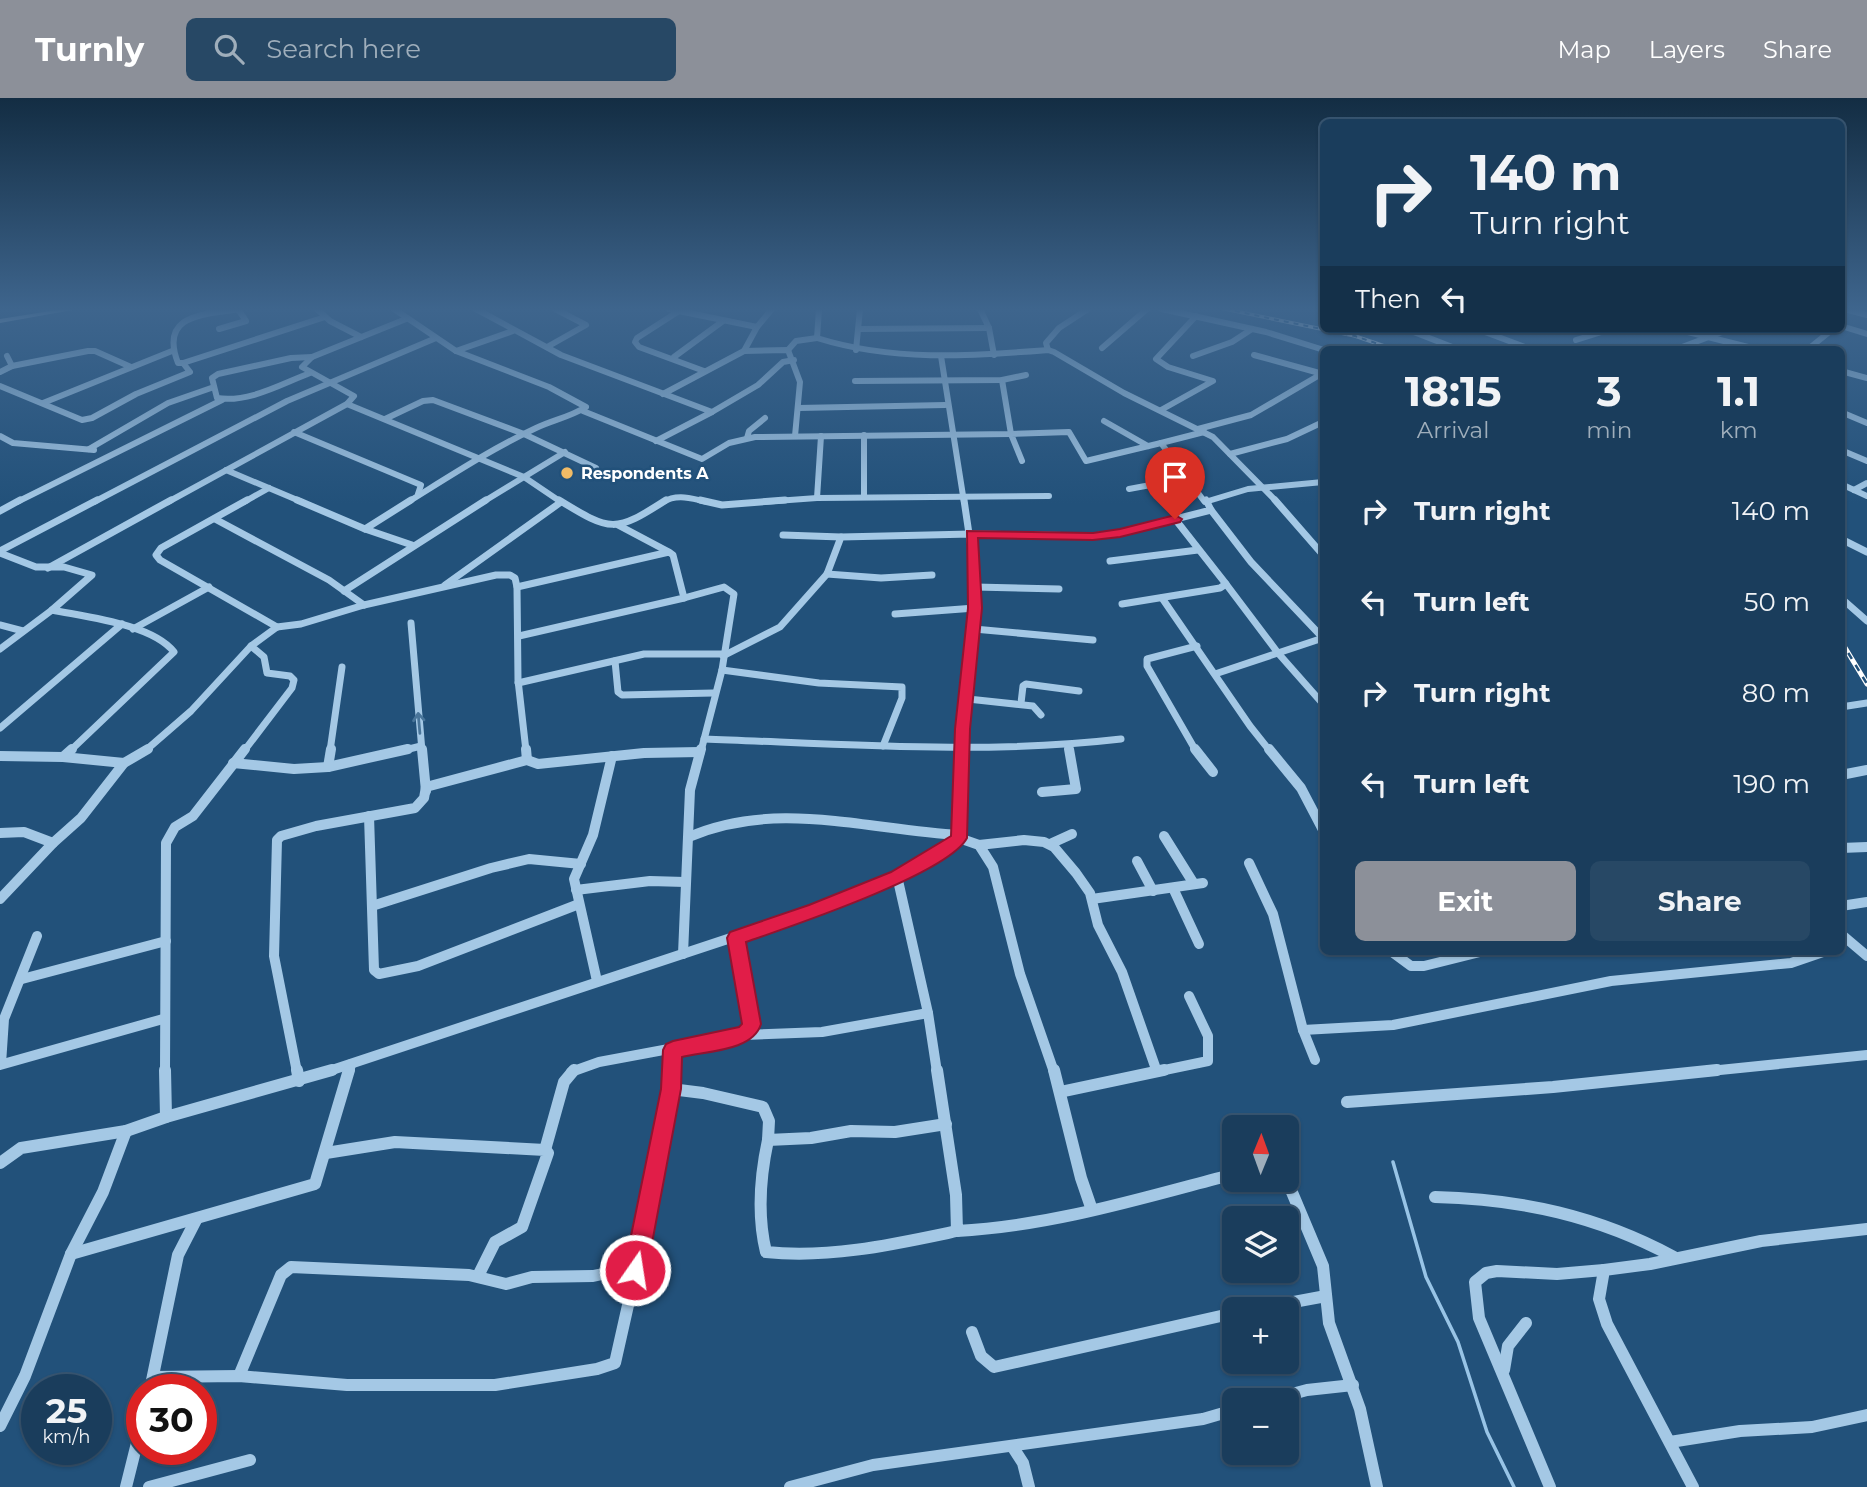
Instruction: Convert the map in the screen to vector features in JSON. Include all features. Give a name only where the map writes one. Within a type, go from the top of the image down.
[{"type":"street","points":[[43,403],[114,374]]},
{"type":"street","points":[[0,386],[87,420],[136,394],[186,374]]},
{"type":"street","points":[[219,374],[212,378],[217,398],[222,400]]},
{"type":"street","points":[[0,511],[111,453],[222,400],[254,394],[308,374]]},
{"type":"street","points":[[48,568],[347,404],[354,396],[312,374]]},
{"type":"street","points":[[0,552],[254,417],[351,374]]},
{"type":"street","points":[[365,529],[479,458],[524,434],[583,411],[586,407],[549,387],[515,374]]},
{"type":"street","points":[[606,374],[712,412]]},
{"type":"street","points":[[663,394],[699,374]]},
{"type":"street","points":[[656,441],[758,385],[770,374]]},
{"type":"street","points":[[795,436],[802,386],[800,374]]},
{"type":"street","points":[[0,1163],[21,1148],[126,1131],[166,1117],[299,1081],[597,981],[736,938],[816,910],[897,876],[954,844],[959,836],[962,748],[974,629],[975,587],[971,534],[950,434],[942,374]]},
{"type":"street","points":[[1093,374],[1201,430],[1263,485],[1320,552]]},
{"type":"street","points":[[1161,410],[1213,381],[1190,374]]},
{"type":"street","points":[[855,382],[1002,380],[1026,375]]},
{"type":"street","points":[[583,411],[702,458],[729,443],[747,438],[1069,432],[1086,461],[1161,443],[1251,415],[1320,376]]},
{"type":"street","points":[[1002,380],[1011,434],[1022,461]]},
{"type":"street","points":[[89,449],[168,403],[214,387]]},
{"type":"street","points":[[385,419],[423,401],[433,400],[524,434],[596,468]]},
{"type":"street","points":[[347,404],[524,477],[561,502],[604,524],[629,524],[671,497],[687,496],[722,505],[817,498],[1049,496]]},
{"type":"street","points":[[798,408],[946,405]]},
{"type":"street","points":[[1845,414],[1867,423]]},
{"type":"street","points":[[747,438],[749,431],[765,418]]},
{"type":"street","points":[[1104,421],[1149,446]]},
{"type":"street","points":[[1230,454],[1299,435],[1320,424]]},
{"type":"street","points":[[294,432],[401,475],[421,485],[418,494]]},
{"type":"street","points":[[864,435],[864,497]]},
{"type":"street","points":[[0,436],[13,443]]},
{"type":"street","points":[[817,498],[821,436]]},
{"type":"street","points":[[0,445],[13,443],[111,453]]},
{"type":"street","points":[[1161,443],[1251,562],[1320,635]]},
{"type":"street","points":[[344,591],[412,545],[471,512],[565,452]]},
{"type":"street","points":[[1845,452],[1867,461]]},
{"type":"street","points":[[226,470],[365,529],[412,545]]},
{"type":"street","points":[[1129,489],[1188,478]]},
{"type":"street","points":[[1204,500],[1263,485],[1320,482]]},
{"type":"street","points":[[1854,490],[1867,483]]},
{"type":"street","points":[[1845,486],[1867,496]]},
{"type":"street","points":[[269,488],[162,548],[156,555],[160,560],[277,627]]},
{"type":"street","points":[[440,589],[561,502]]},
{"type":"street","points":[[783,535],[1093,536],[1120,533],[1211,510]]},
{"type":"street","points":[[215,519],[344,591],[364,605]]},
{"type":"street","points":[[1175,519],[1278,653],[1320,701]]},
{"type":"street","points":[[618,525],[673,555],[684,598]]},
{"type":"street","points":[[519,683],[660,653],[723,655],[780,627],[827,574],[841,537]]},
{"type":"street","points":[[1845,541],[1867,552]]},
{"type":"street","points":[[1110,561],[1198,550]]},
{"type":"street","points":[[0,552],[36,567],[64,567],[92,575],[52,610],[0,649]]},
{"type":"street","points":[[517,587],[669,552]]},
{"type":"street","points":[[827,574],[872,578],[932,575]]},
{"type":"street","points":[[0,899],[53,843],[81,818],[124,763],[153,746],[191,711],[251,646],[277,627],[301,624],[364,605],[496,575],[510,575],[515,578],[517,587],[519,683],[527,760]]},
{"type":"street","points":[[1122,604],[1220,588],[1226,584]]},
{"type":"street","points":[[133,629],[209,587]]},
{"type":"street","points":[[519,636],[724,587],[734,594],[722,670],[713,693],[690,790],[684,954]]},
{"type":"street","points":[[975,587],[1059,589]]},
{"type":"street","points":[[1162,598],[1250,726],[1301,788],[1320,825]]},
{"type":"street","points":[[1845,602],[1867,621]]},
{"type":"street","points":[[895,614],[975,608]]},
{"type":"street","points":[[52,610],[122,624],[169,645],[174,652],[63,757]]},
{"type":"street","points":[[411,623],[426,791]]},
{"type":"street","points":[[0,728],[122,624]]},
{"type":"street","points":[[0,625],[23,631]]},
{"type":"street","points":[[974,629],[1093,640]]},
{"type":"street","points":[[1215,674],[1320,639]]},
{"type":"street","points":[[166,1117],[163,1019],[166,843],[175,827],[193,816],[286,696],[294,680],[290,676],[267,673],[264,657],[251,646]]},
{"type":"street","points":[[1197,646],[1151,656],[1147,659],[1147,666],[1198,754],[1213,772]]},
{"type":"street","points":[[615,661],[618,692],[622,695],[713,693]]},
{"type":"street","points":[[328,767],[342,667]]},
{"type":"street","points":[[722,670],[819,683],[902,687],[902,698],[883,746]]},
{"type":"street","points":[[1021,703],[1023,686],[1026,684],[1079,691]]},
{"type":"street","points":[[968,699],[1021,703],[1033,706],[1041,715]]},
{"type":"street","points":[[1845,706],[1867,702]]},
{"type":"street","points":[[704,739],[962,748],[1068,745],[1121,739]]},
{"type":"street","points":[[1042,792],[1076,789],[1068,745]]},
{"type":"street","points":[[233,763],[294,769],[328,767],[421,746]]},
{"type":"street","points":[[299,1081],[274,956],[277,840],[286,833],[415,808],[424,799],[426,787],[527,760],[538,764],[612,756],[700,752]]},
{"type":"street","points":[[0,756],[63,757],[124,763]]},
{"type":"street","points":[[597,981],[574,879],[593,835],[612,756]]},
{"type":"street","points":[[1845,774],[1867,770]]},
{"type":"street","points":[[369,816],[374,970],[379,974],[386,975],[418,966],[579,904]]},
{"type":"street","points":[[689,837],[708,825],[775,820],[813,820],[927,835],[959,836],[979,845],[1024,840],[1050,844],[1072,834]]},
{"type":"street","points":[[0,832],[24,832],[53,843]]},
{"type":"street","points":[[1093,899],[1198,883],[1164,836]]},
{"type":"street","points":[[1050,844],[1076,873],[1093,899],[1098,925],[1122,972],[1157,1072]]},
{"type":"street","points":[[979,845],[993,867],[1020,974],[1060,1092],[1081,1178],[1092,1210]]},
{"type":"street","points":[[1845,848],[1867,846]]},
{"type":"street","points":[[372,906],[491,868],[529,859],[581,864]]},
{"type":"street","points":[[1137,861],[1153,891]]},
{"type":"street","points":[[1250,863],[1277,925],[1303,1030],[1315,1060]]},
{"type":"street","points":[[897,876],[928,1013],[956,1195],[957,1231]]},
{"type":"street","points":[[576,890],[650,881],[685,882]]},
{"type":"street","points":[[1173,888],[1199,944]]},
{"type":"street","points":[[1845,905],[1867,902]]},
{"type":"street","points":[[37,936],[4,1019],[0,1065],[163,1019]]},
{"type":"street","points":[[736,938],[751,1024],[744,1035]]},
{"type":"street","points":[[22,979],[166,941]]},
{"type":"street","points":[[1846,943],[1867,956]]},
{"type":"street","points":[[1396,955],[1411,966],[1424,966],[1468,955]]},
{"type":"street","points":[[1303,1030],[1393,1025],[1611,981],[1791,963],[1814,955]]},
{"type":"street","points":[[1060,1092],[1209,1061],[1202,1016],[1189,996]]},
{"type":"street","points":[[478,1276],[495,1242],[522,1227],[544,1168],[548,1153],[545,1150],[564,1082],[572,1071],[599,1062],[744,1035],[822,1032],[928,1013]]},
{"type":"street","points":[[217,1378],[239,1376],[347,1385],[482,1385],[561,1375],[615,1363],[640,1252],[671,1089],[673,1050]]},
{"type":"street","points":[[1347,1102],[1553,1087],[1867,1055]]},
{"type":"street","points":[[71,1254],[315,1184],[351,1064]]},
{"type":"street","points":[[671,1089],[703,1093],[763,1107],[769,1121],[762,1203],[762,1239],[766,1252],[795,1255],[898,1243],[957,1231],[999,1229],[1056,1220],[1222,1177]]},
{"type":"street","points":[[768,1140],[811,1138],[851,1131],[895,1132],[946,1124]]},
{"type":"street","points":[[0,1426],[25,1376],[71,1254],[103,1192],[126,1131]]},
{"type":"street","points":[[326,1153],[395,1142],[545,1150]]},
{"type":"street","points":[[1292,1192],[1323,1266],[1329,1323],[1353,1385],[1377,1487]]},
{"type":"street","points":[[1435,1197],[1465,1197],[1564,1210],[1591,1218],[1674,1257]]},
{"type":"street","points":[[154,1374],[178,1255],[196,1220]]},
{"type":"street","points":[[1550,1487],[1504,1372],[1479,1324],[1473,1300],[1475,1282],[1486,1273],[1497,1271],[1557,1274],[1630,1269],[1758,1240],[1867,1229]]},
{"type":"street","points":[[239,1376],[281,1275],[291,1267],[478,1276],[506,1284],[532,1277],[593,1276],[617,1271],[640,1252]]},
{"type":"street","points":[[1604,1270],[1599,1299],[1608,1324],[1693,1487]]},
{"type":"street","points":[[1299,1301],[1326,1296]]},
{"type":"street","points":[[972,1332],[981,1356],[994,1367],[1222,1316]]},
{"type":"street","points":[[1504,1372],[1508,1346],[1525,1323]]},
{"type":"street","points":[[1299,1392],[1353,1385]]},
{"type":"street","points":[[790,1487],[873,1465],[1203,1419],[1222,1413]]},
{"type":"street","points":[[1670,1442],[1740,1431],[1812,1427],[1867,1415]]},
{"type":"street","points":[[1012,1446],[1023,1463],[1029,1487]]},
{"type":"street","points":[[149,1487],[250,1460]]},
{"type":"street","points":[[126,1487],[132,1465]]},
{"type":"waterway","points":[[1393,1162],[1426,1277],[1458,1342],[1487,1432],[1514,1487]]},
{"type":"railway","points":[[1845,648],[1867,684]]},
{"type":"place","name":"Respondents A","points":[[567,473]]},
{"type":"route","points":[[635,1270],[671,1089],[673,1050],[744,1035],[751,1024],[736,938],[816,910],[897,876],[954,844],[959,838],[963,729],[975,608],[971,534],[1093,536],[1120,533],[1175,519]]}]
